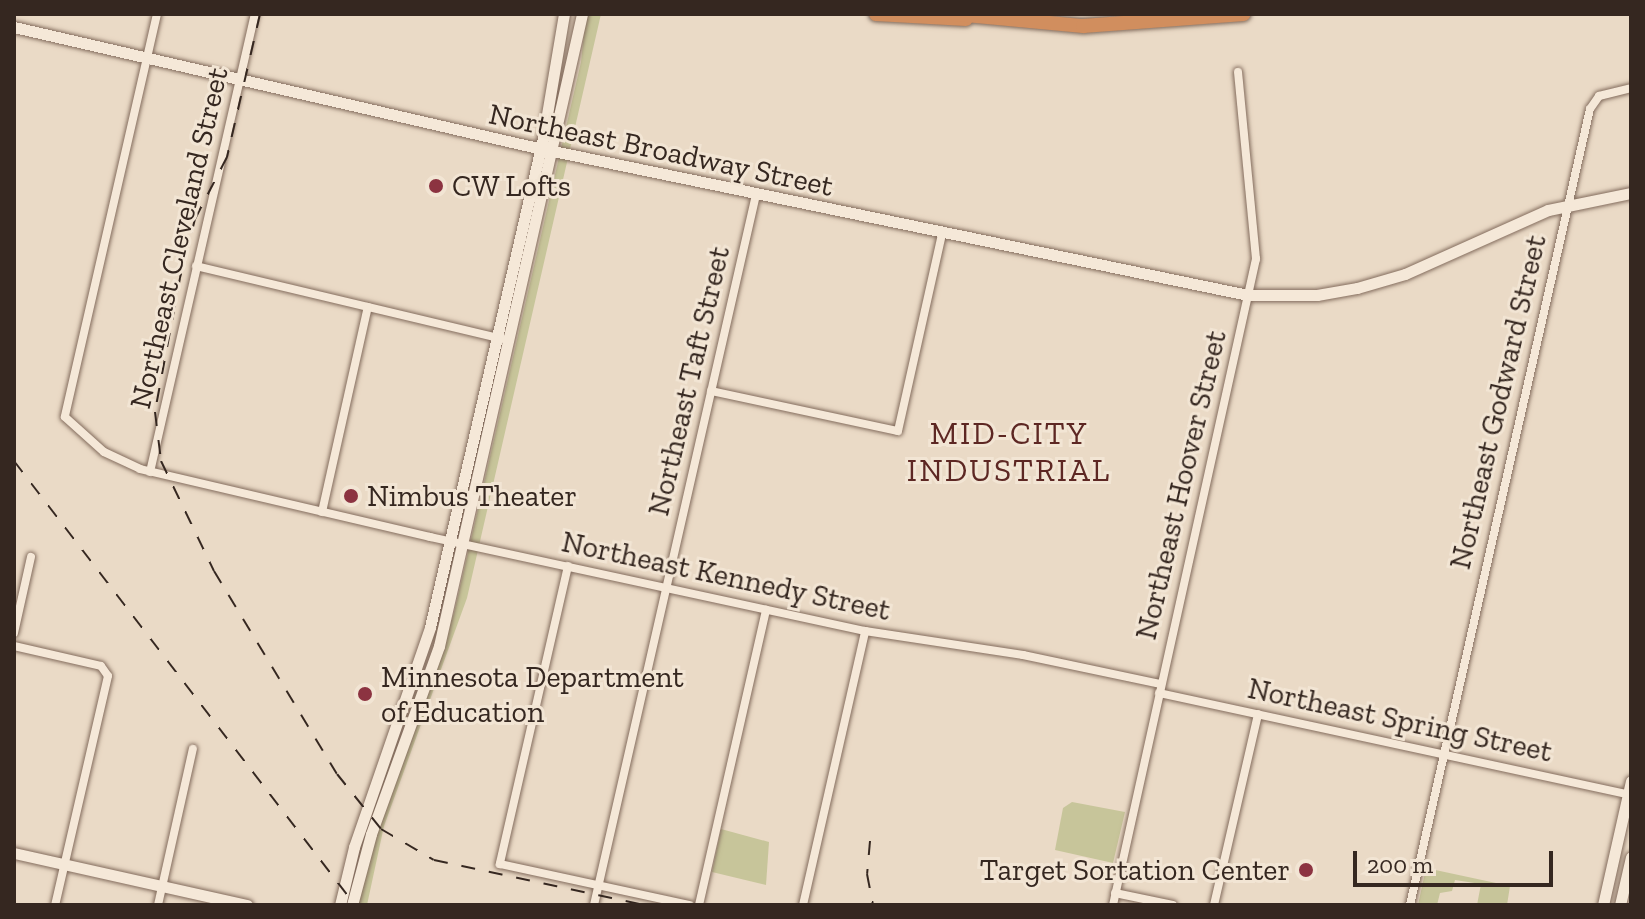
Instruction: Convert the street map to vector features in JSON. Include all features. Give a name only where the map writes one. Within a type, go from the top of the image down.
[{"type":"highway","points":[[876,14],[1118,26],[1244,14]]},
{"type":"highway","points":[[955,14],[982,19]]},
{"type":"main road","points":[[352,905],[368,843],[433,665],[497,338],[540,149],[564,14]]},
{"type":"main road","points":[[340,905],[354,847],[419,669],[511,341],[582,14]]},
{"type":"main road","name":"Northeast Broadway Street","points":[[14,27],[553,152],[1248,295],[1328,294],[1392,279],[1568,205],[1631,196]]},
{"type":"main road","points":[[1603,905],[1631,781]]},
{"type":"main road","points":[[14,853],[201,898],[247,905]]},
{"type":"main road","points":[[1620,905],[1631,857]]},
{"type":"main road","points":[[201,898],[214,905]]},
{"type":"street","points":[[147,58],[157,14]]},
{"type":"street","name":"Northeast Cleveland Street","points":[[150,472],[255,14]]},
{"type":"street","name":"Northeast Kennedy Street","points":[[147,58],[65,417],[104,452],[150,472],[456,542],[865,631],[1009,652],[1160,688]]},
{"type":"street","name":"Northeast Hoover Street","points":[[1113,905],[1248,295],[1257,233],[1238,72]]},
{"type":"street","name":"Northeast Godward Street","points":[[1410,905],[1592,103],[1605,93],[1631,88]]},
{"type":"street","name":"Northeast Taft Street","points":[[594,905],[756,195]]},
{"type":"street","points":[[711,391],[898,431],[942,234]]},
{"type":"street","points":[[196,266],[511,341]]},
{"type":"street","points":[[322,512],[368,307]]},
{"type":"street","points":[[14,633],[31,557]]},
{"type":"street","points":[[568,566],[500,864],[690,905]]},
{"type":"street","points":[[699,905],[766,609]]},
{"type":"street","points":[[803,905],[865,631]]},
{"type":"street","points":[[14,646],[101,666],[108,676],[55,905]]},
{"type":"street","name":"Northeast Spring Street","points":[[1160,688],[1258,714],[1630,794]]},
{"type":"street","points":[[1214,905],[1258,714]]},
{"type":"street","points":[[158,905],[193,749]]},
{"type":"street","points":[[1115,893],[1173,905]]},
{"type":"shaded area","points":[[586,14],[601,14],[467,598],[384,826],[367,905],[357,905],[373,842],[454,613],[581,62]]},
{"type":"shaded area","points":[[1072,802],[1125,812],[1113,863],[1055,850],[1063,808]]},
{"type":"shaded area","points":[[721,829],[769,842],[766,885],[712,872]]},
{"type":"shaded area","points":[[1426,868],[1510,886],[1507,905],[1477,905],[1481,884],[1455,880],[1452,891],[1440,893],[1437,905],[1418,905]]},
{"type":"railway","points":[[260,14],[227,157],[195,219],[180,278],[155,412],[161,461],[214,571],[337,774],[381,829],[434,860],[644,905]]},
{"type":"railway","points":[[14,461],[355,905]]},
{"type":"railway","points":[[870,841],[867,874],[873,905]]},
{"type":"place","name":"CW Lofts","points":[[436,186]]},
{"type":"place","name":"Nimbus Theater","points":[[351,496]]},
{"type":"place","name":"Minnesota Department of Education","points":[[365,694]]},
{"type":"place","name":"Target Sortation Center","points":[[1306,870]]},
{"type":"district","name":"MID-CITY INDUSTRIAL","points":[[1009,452]]}]
